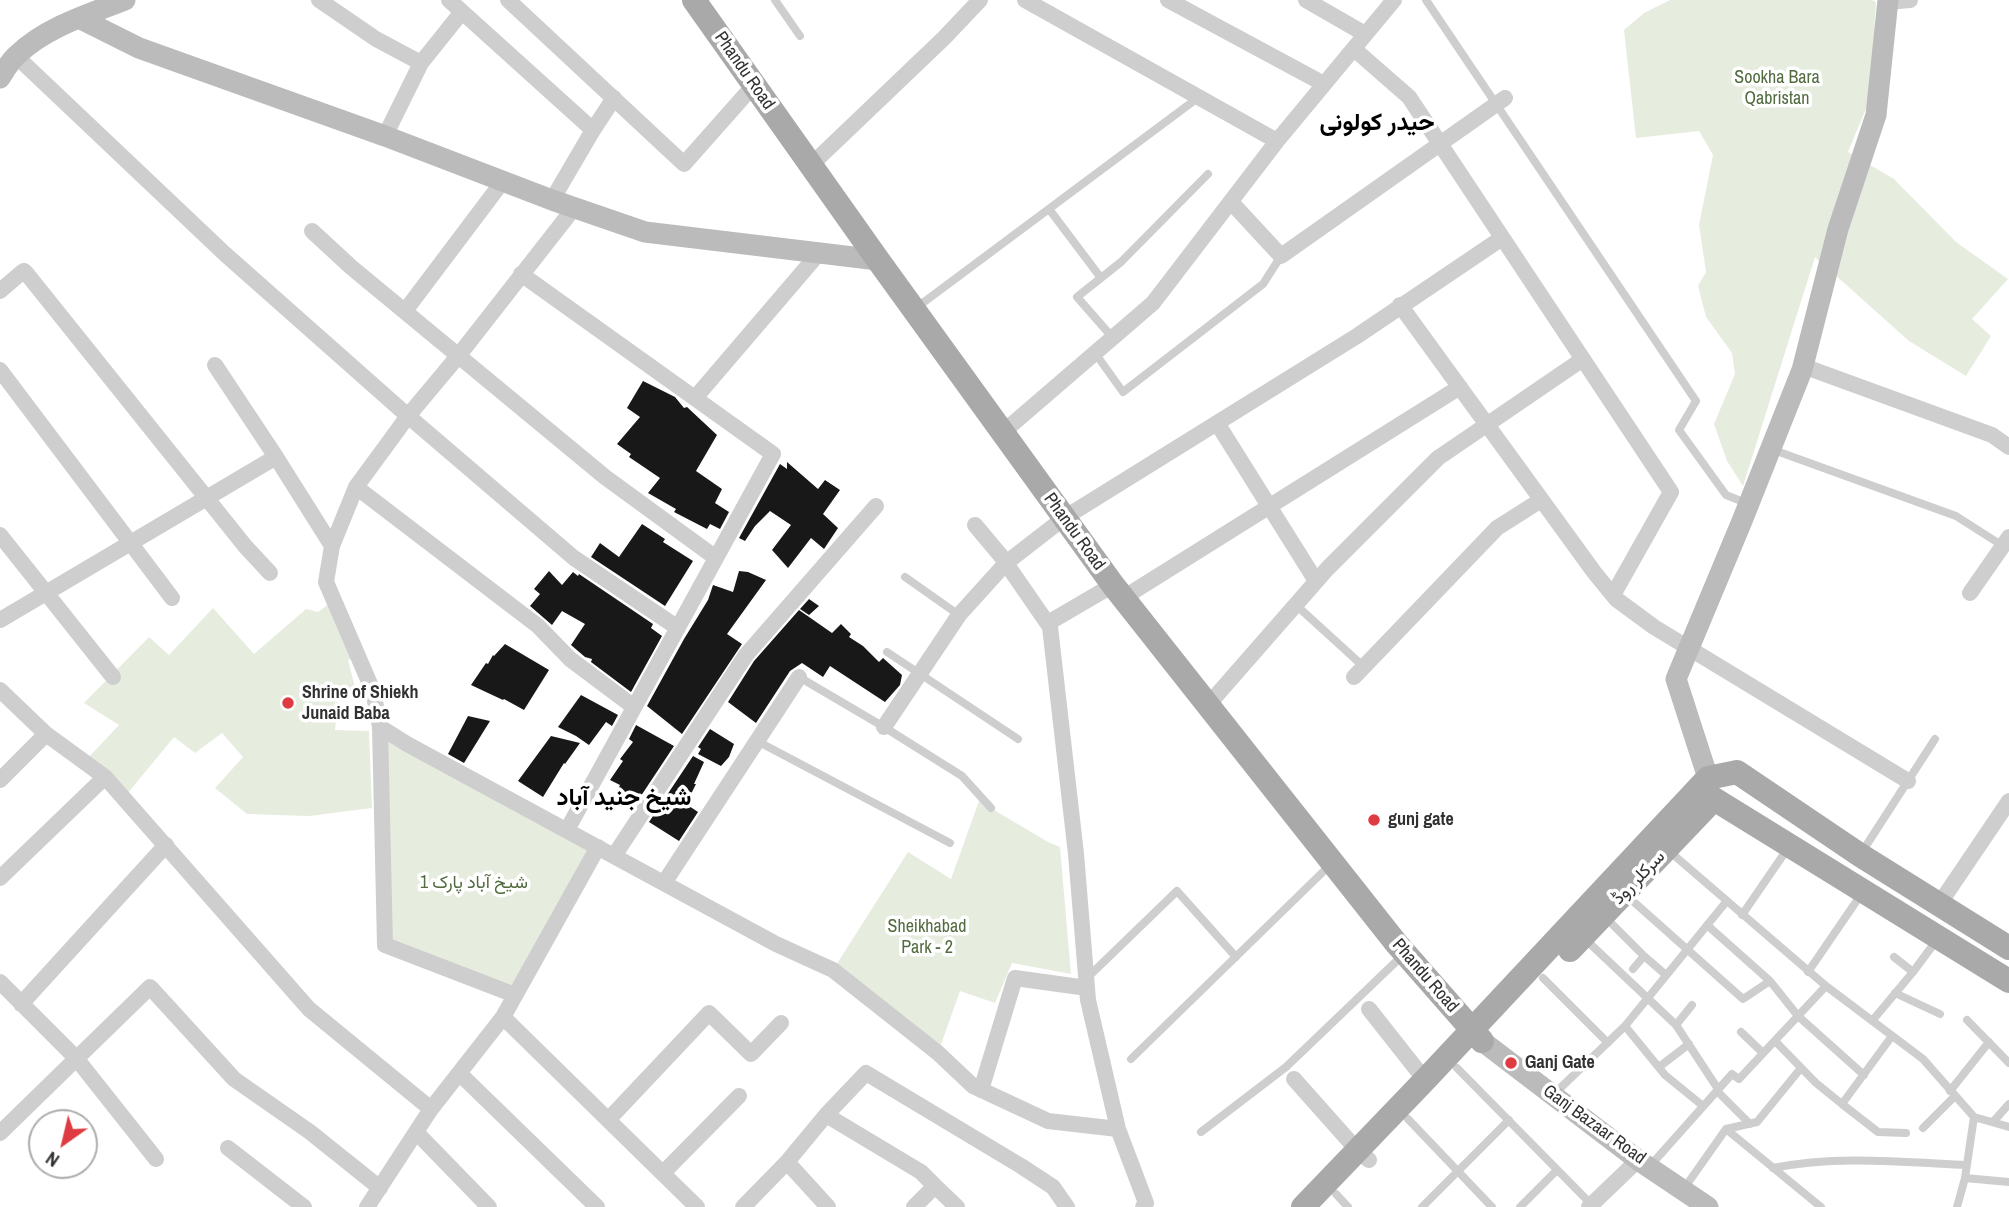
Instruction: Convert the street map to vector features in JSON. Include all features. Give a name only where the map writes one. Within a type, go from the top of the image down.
[{"type":"main road","name":"Phandu Road","points":[[694,0],[1118,592],[1332,863],[1405,953],[1477,1035]]},
{"type":"main road","points":[[1303,1207],[1363,1156],[1425,1080],[1477,1035],[1711,789],[1737,772],[1860,855],[2009,948]]},
{"type":"main road","points":[[1711,789],[1790,846],[2009,981]]},
{"type":"main road","name":"سرکلر روڈ","points":[[1336,1203],[1363,1156],[1408,1119],[1457,1068],[1477,1035],[1543,978],[1667,849],[1711,789]]},
{"type":"street","points":[[8,50],[125,0]]},
{"type":"street","points":[[319,0],[376,39],[421,63]]},
{"type":"street","points":[[449,0],[593,130]]},
{"type":"street","points":[[508,0],[684,164],[754,85]]},
{"type":"street","points":[[811,165],[980,0]]},
{"type":"street","points":[[1025,0],[1277,141]]},
{"type":"street","points":[[1168,0],[1324,84]]},
{"type":"street","points":[[1306,0],[1366,34]]},
{"type":"street","points":[[1002,433],[1153,303],[1277,141],[1394,0]]},
{"type":"street","points":[[1711,789],[1676,679],[1803,366],[1838,229],[1876,115],[1887,1],[1910,0]]},
{"type":"street","points":[[385,136],[421,63],[461,13]]},
{"type":"street","points":[[79,18],[139,48],[645,232],[878,260]]},
{"type":"street","points":[[1354,49],[1409,97],[1671,492],[1613,595]]},
{"type":"street","points":[[0,78],[8,50]]},
{"type":"street","points":[[8,50],[225,254],[408,416],[574,558],[678,628]]},
{"type":"street","points":[[552,200],[614,98]]},
{"type":"street","points":[[1231,202],[1281,256],[1500,101]]},
{"type":"street","points":[[405,311],[503,181]]},
{"type":"street","points":[[515,995],[385,945],[380,727],[373,691],[326,582],[331,546],[356,487],[408,416],[574,208]]},
{"type":"street","points":[[312,231],[351,267],[604,477],[716,558]]},
{"type":"street","points":[[884,727],[959,615],[1006,563],[1064,518],[1357,336],[1502,238]]},
{"type":"street","points":[[695,398],[819,253]]},
{"type":"street","points":[[0,291],[24,271],[27,274],[245,546],[270,573]]},
{"type":"street","points":[[521,274],[774,454],[567,831]]},
{"type":"street","points":[[1400,305],[1613,595],[1654,626],[1908,781]]},
{"type":"street","points":[[1208,705],[1316,581],[1438,458],[1583,359]]},
{"type":"street","points":[[215,365],[331,546]]},
{"type":"street","points":[[1803,366],[1992,435],[2009,447]]},
{"type":"street","points":[[0,370],[172,598]]},
{"type":"street","points":[[1048,623],[1118,592],[1269,506],[1460,387]]},
{"type":"street","points":[[1217,423],[1316,581]]},
{"type":"street","points":[[0,620],[276,457]]},
{"type":"street","points":[[356,487],[538,626],[570,659],[634,707]]},
{"type":"street","points":[[1359,672],[1497,528],[1541,500]]},
{"type":"street","points":[[614,856],[747,655],[876,506]]},
{"type":"street","points":[[975,525],[1006,563],[1050,627],[1076,854],[1088,1000],[1118,1129],[1146,1203],[1143,1207]]},
{"type":"street","points":[[0,535],[113,677]]},
{"type":"street","points":[[1970,593],[2006,542]]},
{"type":"street","points":[[664,883],[799,677]]},
{"type":"street","points":[[0,690],[46,734],[105,777],[309,1009],[431,1109]]},
{"type":"street","points":[[380,727],[567,831],[776,943],[833,970],[938,1053],[973,1086],[1048,1121],[1118,1129]]},
{"type":"street","points":[[0,780],[46,734]]},
{"type":"street","points":[[0,878],[105,777]]},
{"type":"street","points":[[1940,904],[2009,801]]},
{"type":"street","points":[[22,1004],[166,845]]},
{"type":"street","points":[[368,1207],[431,1109],[503,1017],[598,847]]},
{"type":"street","points":[[981,1090],[1015,978],[1086,983]]},
{"type":"street","points":[[0,982],[76,1058],[156,1159]]},
{"type":"street","points":[[0,1133],[150,987],[234,1079],[310,1132],[380,1188]]},
{"type":"street","points":[[1369,1009],[1425,1080]]},
{"type":"street","points":[[608,1119],[709,1013],[751,1054],[781,1023]]},
{"type":"street","points":[[503,1017],[697,1207]]},
{"type":"street","name":"Ganj Bazaar Road","points":[[1477,1035],[1644,1163],[1708,1207]]},
{"type":"street","points":[[459,1073],[597,1207]]},
{"type":"street","points":[[743,1207],[787,1163],[826,1115],[866,1073],[1053,1187],[1067,1207]]},
{"type":"street","points":[[1294,1079],[1363,1156]]},
{"type":"street","points":[[663,1174],[739,1096]]},
{"type":"street","points":[[826,1115],[921,1172],[957,1207]]},
{"type":"street","points":[[416,1132],[489,1207]]},
{"type":"street","points":[[228,1147],[304,1207]]},
{"type":"street","points":[[787,1163],[828,1207]]},
{"type":"street","points":[[1591,1206],[1644,1163]]},
{"type":"street","points":[[914,1207],[935,1186]]},
{"type":"lane","points":[[775,0],[800,36]]},
{"type":"lane","points":[[1426,0],[1500,101],[1696,401],[1679,430],[1726,495],[1749,504]]},
{"type":"lane","points":[[914,310],[1199,97]]},
{"type":"lane","points":[[1113,338],[1077,297],[1121,262],[1208,174]]},
{"type":"lane","points":[[1049,209],[1101,278]]},
{"type":"lane","points":[[1095,353],[1123,392],[1263,284],[1281,256]]},
{"type":"lane","points":[[1771,449],[1956,516],[2006,542]]},
{"type":"lane","points":[[905,577],[959,615]]},
{"type":"lane","points":[[1296,604],[1359,672]]},
{"type":"lane","points":[[887,652],[1018,739]]},
{"type":"lane","points":[[799,677],[962,776],[991,808]]},
{"type":"lane","points":[[1860,855],[1935,739]]},
{"type":"lane","points":[[757,741],[950,843]]},
{"type":"lane","points":[[1742,915],[1790,846]]},
{"type":"lane","points":[[1667,849],[1826,986],[1923,1059],[1974,1117],[2009,1127]]},
{"type":"lane","points":[[1131,1059],[1332,863]]},
{"type":"lane","points":[[1086,983],[1177,891],[1236,957]]},
{"type":"lane","points":[[1808,971],[1863,891]]},
{"type":"lane","points":[[1624,893],[1743,999],[1770,981]]},
{"type":"lane","points":[[1553,1095],[1625,1026],[1726,902]]},
{"type":"lane","points":[[1603,915],[1666,975]]},
{"type":"lane","points":[[1707,925],[1770,981],[1798,1016],[1864,1075]]},
{"type":"lane","points":[[1583,936],[1676,1025],[1718,1090],[1749,1124]]},
{"type":"lane","points":[[1872,1021],[1939,938]]},
{"type":"lane","points":[[1201,1132],[1286,1067],[1405,953]]},
{"type":"lane","points":[[1633,969],[1644,956]]},
{"type":"lane","points":[[1894,957],[1913,972]]},
{"type":"lane","points":[[1543,978],[1608,1043]]},
{"type":"lane","points":[[1644,1163],[1732,1074],[1739,1079],[1826,986]]},
{"type":"lane","points":[[1895,993],[1941,1014]]},
{"type":"lane","points":[[1676,1025],[1692,1005]]},
{"type":"lane","points":[[1967,1020],[2009,1063]]},
{"type":"lane","points":[[1625,1026],[1665,1075],[1703,1106]]},
{"type":"lane","points":[[1741,1032],[1763,1053]]},
{"type":"lane","points":[[1842,1104],[1892,1036]]},
{"type":"lane","points":[[1775,1041],[1801,1068],[1878,1132],[1906,1133]]},
{"type":"lane","points":[[1923,1128],[1952,1094],[1989,1042]]},
{"type":"lane","points":[[1659,1067],[1689,1044]]},
{"type":"lane","points":[[1457,1068],[1591,1206]]},
{"type":"lane","points":[[1683,1189],[1726,1129],[1756,1122],[1801,1068]]},
{"type":"lane","points":[[1993,1122],[2009,1104]]},
{"type":"lane","points":[[1957,1207],[1965,1178],[1974,1117]]},
{"type":"lane","points":[[1408,1119],[1492,1207]]},
{"type":"lane","points":[[1422,1207],[1509,1120]]},
{"type":"lane","points":[[1726,1129],[1821,1207]]},
{"type":"lane","points":[[1773,1168],[1799,1163],[1889,1161],[1966,1165]]},
{"type":"lane","points":[[1520,1207],[1557,1170]]},
{"type":"lane","points":[[1965,1178],[2009,1182]]},
{"type":"green space","name":"Sookha Bara Qabristan","points":[[1670,0],[1876,2],[1870,99],[1848,152],[1894,179],[1956,242],[2008,279],[1972,319],[1991,336],[1966,376],[1909,341],[1815,257],[1743,486],[1727,461],[1714,424],[1735,374],[1732,353],[1706,317],[1698,286],[1706,272],[1699,225],[1713,155],[1699,131],[1636,138],[1624,30],[1644,13]]},
{"type":"green space","points":[[334,600],[359,658],[348,660],[356,691],[339,688],[335,730],[369,731],[372,808],[309,816],[247,814],[215,788],[243,757],[222,733],[195,753],[174,737],[128,793],[86,760],[119,725],[84,703],[149,637],[169,655],[213,608],[254,654],[306,609],[318,612]]},
{"type":"green space","name":"شیخ آباد پارک 1","points":[[380,727],[598,847],[515,995],[385,945]]},
{"type":"green space","name":"Sheikhabad Park - 2","points":[[979,801],[1060,847],[1071,974],[1012,963],[995,1003],[960,991],[938,1053],[833,970],[908,852],[951,879]]},
{"type":"building","points":[[643,381],[675,397],[684,408],[687,407],[717,435],[696,471],[722,489],[715,503],[729,512],[720,529],[710,524],[707,529],[674,512],[676,509],[648,493],[660,478],[629,457],[631,454],[617,444],[640,417],[627,408]]},
{"type":"building","points":[[787,462],[818,489],[825,480],[840,490],[823,514],[838,528],[824,549],[811,538],[788,568],[772,550],[791,525],[770,511],[745,541],[739,538],[780,464],[787,469]]},
{"type":"building","points":[[642,524],[665,539],[663,542],[693,561],[665,606],[591,557],[600,543],[619,557]]},
{"type":"building","points":[[549,571],[562,585],[573,572],[578,576],[579,574],[653,624],[651,628],[662,636],[631,692],[571,645],[585,624],[562,611],[552,625],[530,606],[540,594],[534,589]]},
{"type":"building","points":[[739,571],[766,580],[727,634],[742,644],[682,734],[647,706],[708,600],[713,585],[733,592]]},
{"type":"building","points":[[809,599],[819,606],[809,615],[800,609]]},
{"type":"building","points":[[799,610],[832,633],[841,624],[851,634],[849,637],[879,662],[883,658],[902,675],[900,685],[885,702],[830,666],[823,677],[802,663],[790,671],[756,723],[728,702],[754,661]]},
{"type":"building","points":[[505,644],[549,670],[524,710],[471,685],[486,663],[488,664]]},
{"type":"building","points":[[581,695],[618,715],[612,726],[606,722],[589,745],[558,727]]},
{"type":"building","points":[[468,716],[490,721],[464,763],[448,754]]},
{"type":"building","points":[[636,725],[674,746],[631,811],[613,801],[620,785],[610,780],[623,761],[620,759],[633,742],[629,739]]},
{"type":"building","points":[[710,729],[734,744],[729,757],[721,766],[698,754],[701,749],[698,747]]},
{"type":"building","points":[[551,736],[580,743],[543,797],[518,781]]},
{"type":"building","points":[[693,756],[704,762],[686,804],[698,812],[679,841],[649,822]]},
{"type":"place","name":"Shrine of Shiekh Junaid Baba","points":[[288,703]]},
{"type":"place","name":"gunj gate","points":[[1374,820]]},
{"type":"place","name":"Ganj Gate","points":[[1511,1063]]},
{"type":"district","name":"حیدر کولونی","points":[[1377,124]]},
{"type":"district","name":"شیخ جنید آباد","points":[[624,799]]}]
